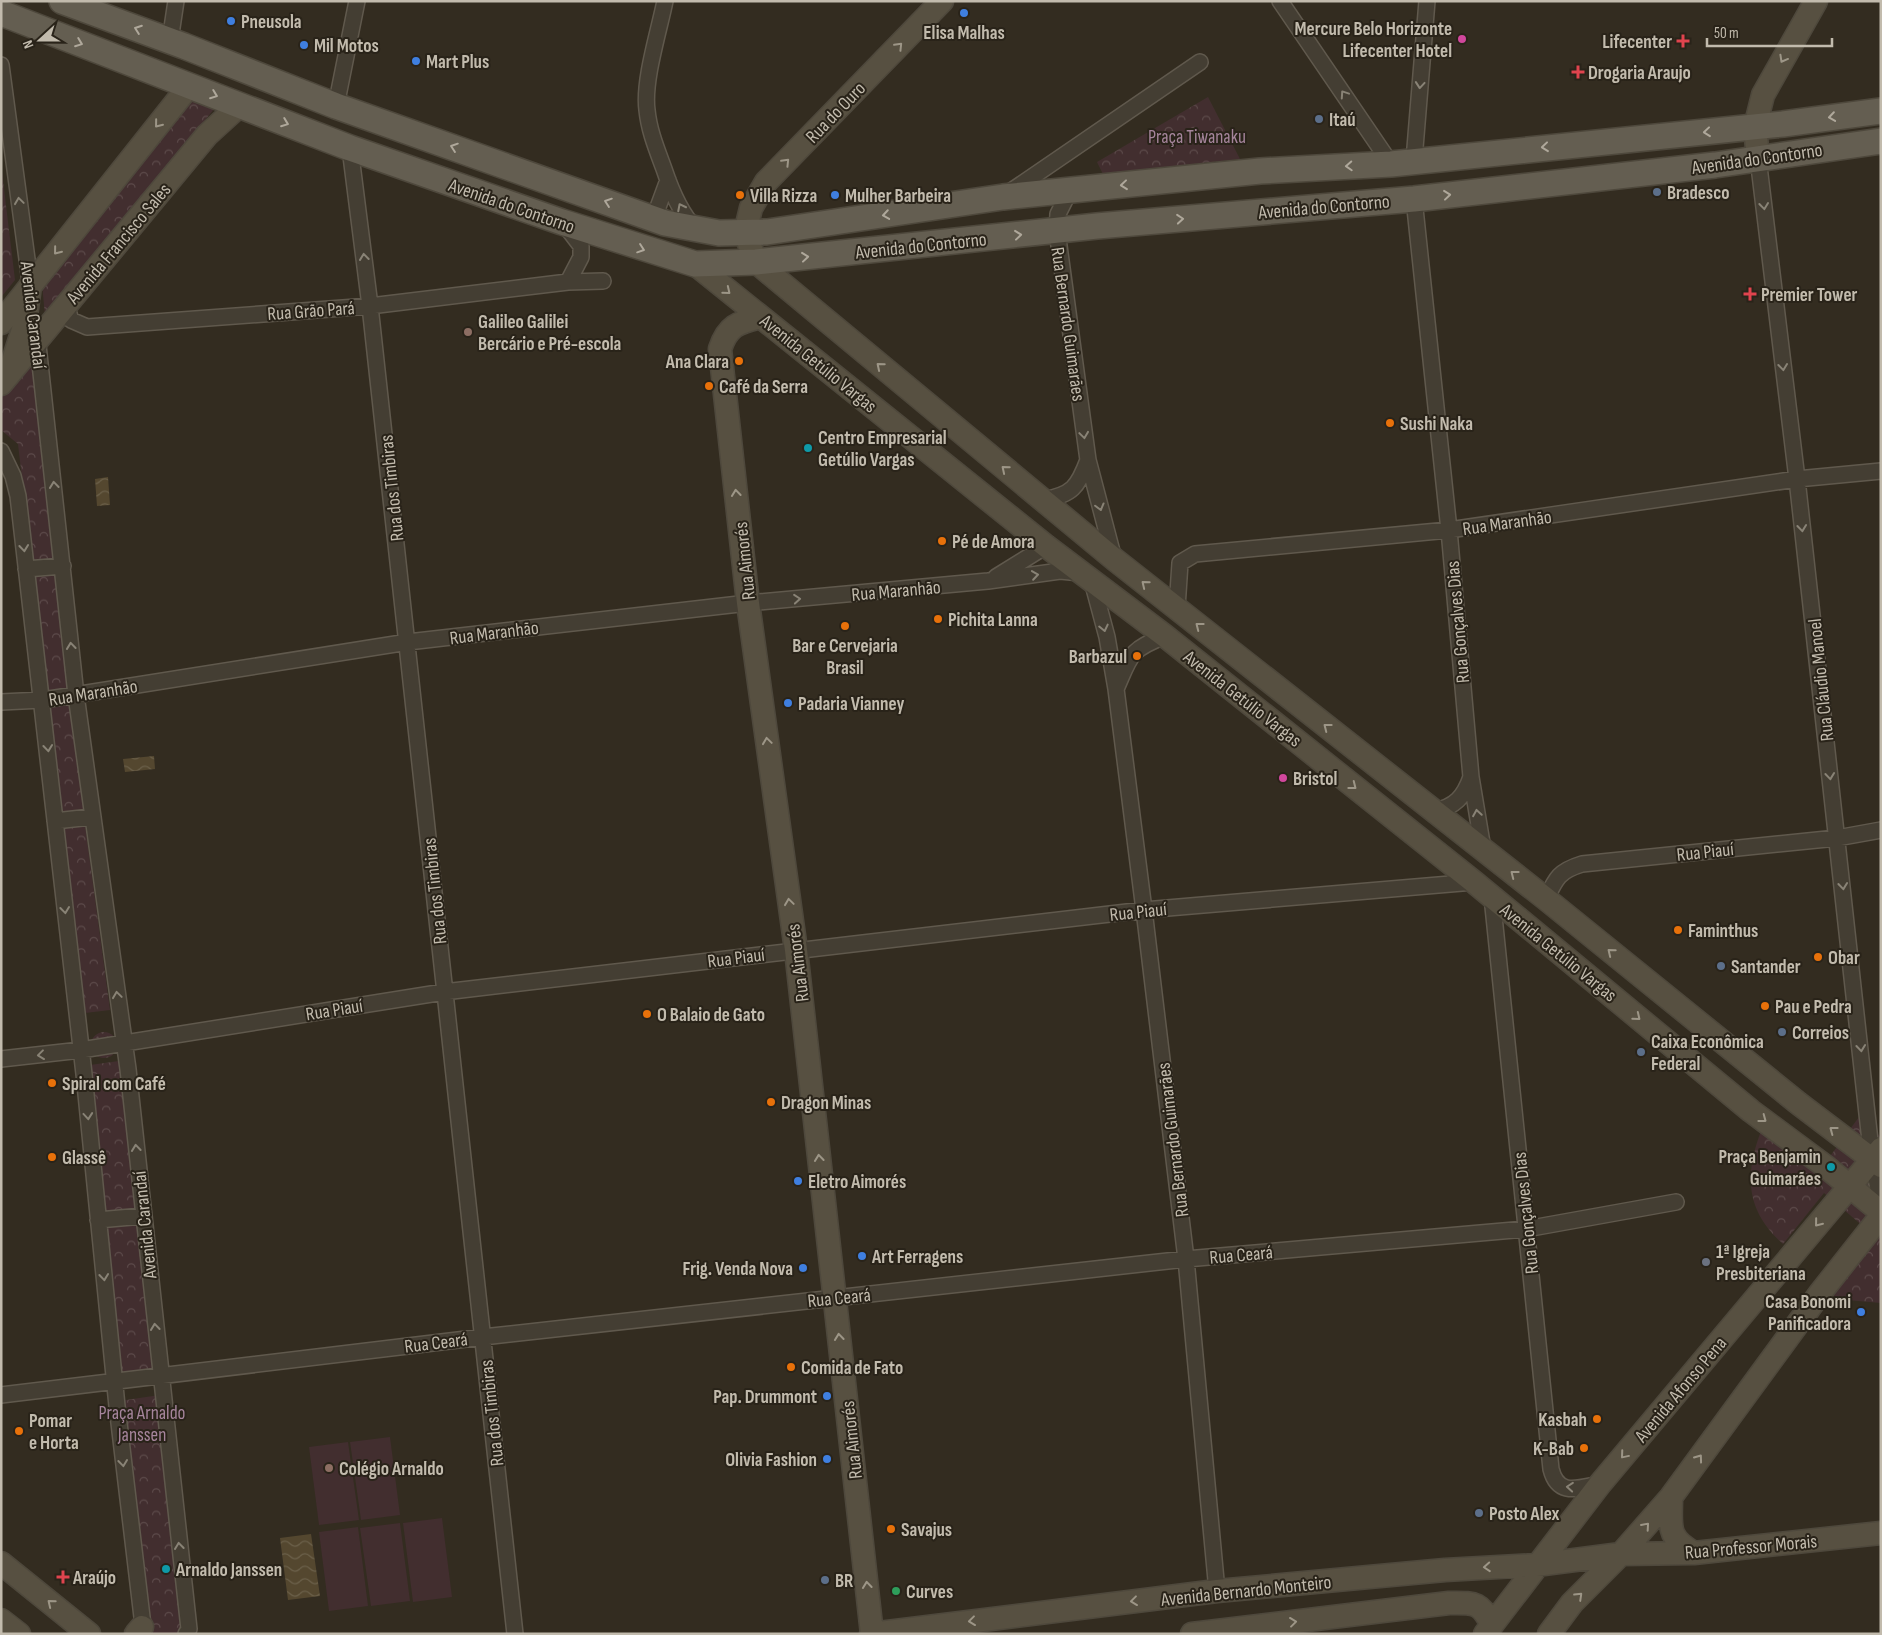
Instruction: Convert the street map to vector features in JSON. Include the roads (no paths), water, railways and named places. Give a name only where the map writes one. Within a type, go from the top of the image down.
[{"type":"main road","name":"Avenida do Contorno","points":[[62,1],[328,102],[654,218],[699,231],[745,233],[805,227],[1003,197],[1260,171],[1402,162],[1755,127],[1881,111]]},
{"type":"main road","name":"Rua do Ouro","points":[[745,233],[751,208],[766,182],[942,1]]},
{"type":"main road","points":[[1758,158],[1755,127],[1763,95],[1816,1]]},
{"type":"main road","name":"Avenida do Contorno","points":[[1,13],[350,148],[562,222],[694,264],[756,262],[1057,231],[1414,199],[1715,165],[1881,141]]},
{"type":"main road","points":[[1,323],[30,284],[199,76],[220,72],[276,92],[328,102]]},
{"type":"main road","name":"Avenida Francisco Sales","points":[[3,382],[207,135],[240,105]]},
{"type":"main road","name":"Avenida Getúlio Vargas","points":[[745,233],[756,262],[1114,559],[1546,899],[1798,1104],[1878,1158]]},
{"type":"main road","name":"Avenida Getúlio Vargas","points":[[694,264],[1046,546],[1165,636],[1492,896],[1751,1110],[1849,1186],[1881,1214]]},
{"type":"main road","points":[[3,382],[20,342],[30,284]]},
{"type":"main road","name":"Rua Aimorés","points":[[761,316],[731,328],[724,336],[720,349],[748,603],[796,950],[872,1634]]},
{"type":"main road","points":[[1043,500],[1051,516],[1054,529],[1046,546]]},
{"type":"main road","points":[[1114,559],[1126,607]]},
{"type":"main road","name":"Avenida Afonso Pena","points":[[1488,1629],[1600,1484],[1849,1186],[1878,1158]]},
{"type":"main road","points":[[1557,1629],[1572,1603],[1621,1554],[1671,1497],[1821,1292],[1881,1214]]},
{"type":"main road","points":[[1671,1497],[1670,1528],[1678,1543],[1694,1553]]},
{"type":"main road","name":"Rua Professor Morais","points":[[1621,1554],[1694,1553],[1881,1533]]},
{"type":"main road","name":"Avenida Bernardo Monteiro","points":[[872,1634],[1217,1591],[1445,1570],[1536,1565],[1621,1554]]},
{"type":"main road","points":[[1,1563],[89,1634]]},
{"type":"main road","points":[[1445,1570],[1449,1603]]},
{"type":"main road","name":"Avenida Bernardo Monteiro","points":[[1192,1634],[1223,1632],[1449,1603],[1474,1603],[1485,1611],[1488,1629]]},
{"type":"main road","points":[[1,1620],[19,1634]]},
{"type":"street","points":[[170,41],[176,1]]},
{"type":"street","points":[[328,102],[357,1]]},
{"type":"street","points":[[665,1],[649,81],[646,109],[652,134],[668,180],[687,219],[699,231]]},
{"type":"street","points":[[1280,1],[1402,162]]},
{"type":"street","points":[[1402,162],[1427,1]]},
{"type":"street","points":[[1003,197],[1200,62]]},
{"type":"street","name":"Avenida Carandaí","points":[[1,65],[38,341],[91,817],[124,1043],[189,1629],[186,1634]]},
{"type":"street","name":"Rua dos Timbiras","points":[[350,148],[408,642],[444,992],[515,1634]]},
{"type":"street","name":"Rua Cláudio Manoel","points":[[1758,158],[1797,479],[1837,838],[1878,1158],[1881,1203]]},
{"type":"street","points":[[654,218],[668,180]]},
{"type":"street","name":"Rua Bernardo Guimarães","points":[[1070,190],[1058,214],[1057,231],[1088,460],[1114,559]]},
{"type":"street","name":"Rua Gonçalves Dias","points":[[1414,199],[1449,530],[1471,778],[1483,849]]},
{"type":"street","points":[[562,222],[581,246],[581,257],[568,282]]},
{"type":"street","name":"Rua Grão Pará","points":[[66,305],[71,320],[86,327],[370,306],[568,282],[603,281]]},
{"type":"street","points":[[1,451],[13,476],[18,496],[43,700],[141,1632]]},
{"type":"street","points":[[1043,500],[1057,498],[1070,491],[1080,480],[1088,460]]},
{"type":"street","name":"Rua Maranhão","points":[[1177,608],[1180,563],[1195,554],[1449,530],[1797,479],[1881,470]]},
{"type":"street","name":"Rua Maranhão","points":[[988,581],[1046,546]]},
{"type":"street","points":[[26,569],[63,566]]},
{"type":"street","name":"Rua Maranhão","points":[[1,702],[43,700],[408,642],[748,603],[988,581],[1060,571],[1086,577]]},
{"type":"street","name":"Rua Bernardo Guimarães","points":[[1086,577],[1103,622],[1116,689],[1186,1259],[1217,1591]]},
{"type":"street","points":[[1116,689],[1130,657],[1140,646],[1165,636]]},
{"type":"street","points":[[1434,811],[1454,805],[1462,797],[1471,778]]},
{"type":"street","points":[[55,821],[91,817]]},
{"type":"street","name":"Rua Piauí","points":[[1546,899],[1555,879],[1566,869],[1582,864],[1837,838],[1881,830]]},
{"type":"street","name":"Rua Piauí","points":[[1,1059],[81,1050],[444,992],[1144,910],[1474,882]]},
{"type":"street","name":"Rua Gonçalves Dias","points":[[1492,896],[1551,1469],[1554,1479],[1560,1486],[1572,1489],[1600,1484]]},
{"type":"street","name":"Rua Ceará","points":[[1,1394],[483,1337],[1186,1259],[1526,1229],[1676,1202]]},
{"type":"street","points":[[98,1220],[143,1216]]},
{"type":"water","points":[[108,477],[110,505],[97,506],[95,479]]},
{"type":"water","points":[[154,756],[155,769],[125,772],[123,759]]},
{"type":"water","points":[[311,1534],[320,1596],[288,1600],[280,1538]]},
{"type":"place","name":"Elisa Malhas","points":[[964,13]]},
{"type":"place","name":"Pneusola","points":[[231,21]]},
{"type":"place","name":"Mercure Belo Horizonte Lifecenter Hotel","points":[[1462,39]]},
{"type":"place","name":"Lifecenter","points":[[1683,41]]},
{"type":"place","name":"Mil Motos","points":[[304,45]]},
{"type":"place","name":"Mart Plus","points":[[416,61]]},
{"type":"place","name":"Drogaria Araujo","points":[[1578,72]]},
{"type":"place","name":"Itaú","points":[[1319,119]]},
{"type":"place","name":"Bradesco","points":[[1657,192]]},
{"type":"place","name":"Villa Rizza","points":[[740,195]]},
{"type":"place","name":"Mulher Barbeira","points":[[835,195]]},
{"type":"place","name":"Premier Tower","points":[[1750,294]]},
{"type":"place","name":"Galileo Galilei Bercário e Pré-escola","points":[[468,332]]},
{"type":"place","name":"Ana Clara","points":[[739,361]]},
{"type":"place","name":"Café da Serra","points":[[709,386]]},
{"type":"place","name":"Sushi Naka","points":[[1390,423]]},
{"type":"place","name":"Centro Empresarial Getúlio Vargas","points":[[808,448]]},
{"type":"place","name":"Pé de Amora","points":[[942,541]]},
{"type":"place","name":"Pichita Lanna","points":[[938,619]]},
{"type":"place","name":"Bar e Cervejaria Brasil","points":[[845,626]]},
{"type":"place","name":"Barbazul","points":[[1137,656]]},
{"type":"place","name":"Padaria Vianney","points":[[788,703]]},
{"type":"place","name":"Bristol","points":[[1283,778]]},
{"type":"place","name":"Faminthus","points":[[1678,930]]},
{"type":"place","name":"Obar","points":[[1818,957]]},
{"type":"place","name":"Santander","points":[[1721,966]]},
{"type":"place","name":"Pau e Pedra","points":[[1765,1006]]},
{"type":"place","name":"O Balaio de Gato","points":[[647,1014]]},
{"type":"place","name":"Correios","points":[[1782,1032]]},
{"type":"place","name":"Caixa Econômica Federal","points":[[1641,1052]]},
{"type":"place","name":"Spiral com Café","points":[[52,1083]]},
{"type":"place","name":"Dragon Minas","points":[[771,1102]]},
{"type":"place","name":"Glassê","points":[[52,1157]]},
{"type":"place","name":"Praça Benjamin Guimarães","points":[[1831,1167]]},
{"type":"place","name":"Eletro Aimorés","points":[[798,1181]]},
{"type":"place","name":"Art Ferragens","points":[[862,1256]]},
{"type":"place","name":"1ª Igreja Presbiteriana","points":[[1706,1262]]},
{"type":"place","name":"Frig. Venda Nova","points":[[803,1268]]},
{"type":"place","name":"Casa Bonomi Panificadora","points":[[1861,1312]]},
{"type":"place","name":"Comida de Fato","points":[[791,1367]]},
{"type":"place","name":"Pap. Drummont","points":[[827,1396]]},
{"type":"place","name":"Kasbah","points":[[1597,1419]]},
{"type":"place","name":"Pomar e Horta","points":[[19,1431]]},
{"type":"place","name":"K-Bab","points":[[1584,1448]]},
{"type":"place","name":"Olivia Fashion","points":[[827,1459]]},
{"type":"place","name":"Colégio Arnaldo","points":[[329,1468]]},
{"type":"place","name":"Posto Alex","points":[[1479,1513]]},
{"type":"place","name":"Savajus","points":[[891,1529]]},
{"type":"place","name":"Arnaldo Janssen","points":[[166,1569]]},
{"type":"place","name":"Araújo","points":[[63,1577]]},
{"type":"place","name":"BR","points":[[825,1580]]},
{"type":"place","name":"Curves","points":[[896,1591]]},
{"type":"park label","name":"Praça Tiwanaku","points":[[1197,136]]},
{"type":"park label","name":"Praça Arnaldo Janssen","points":[[142,1423]]}]
